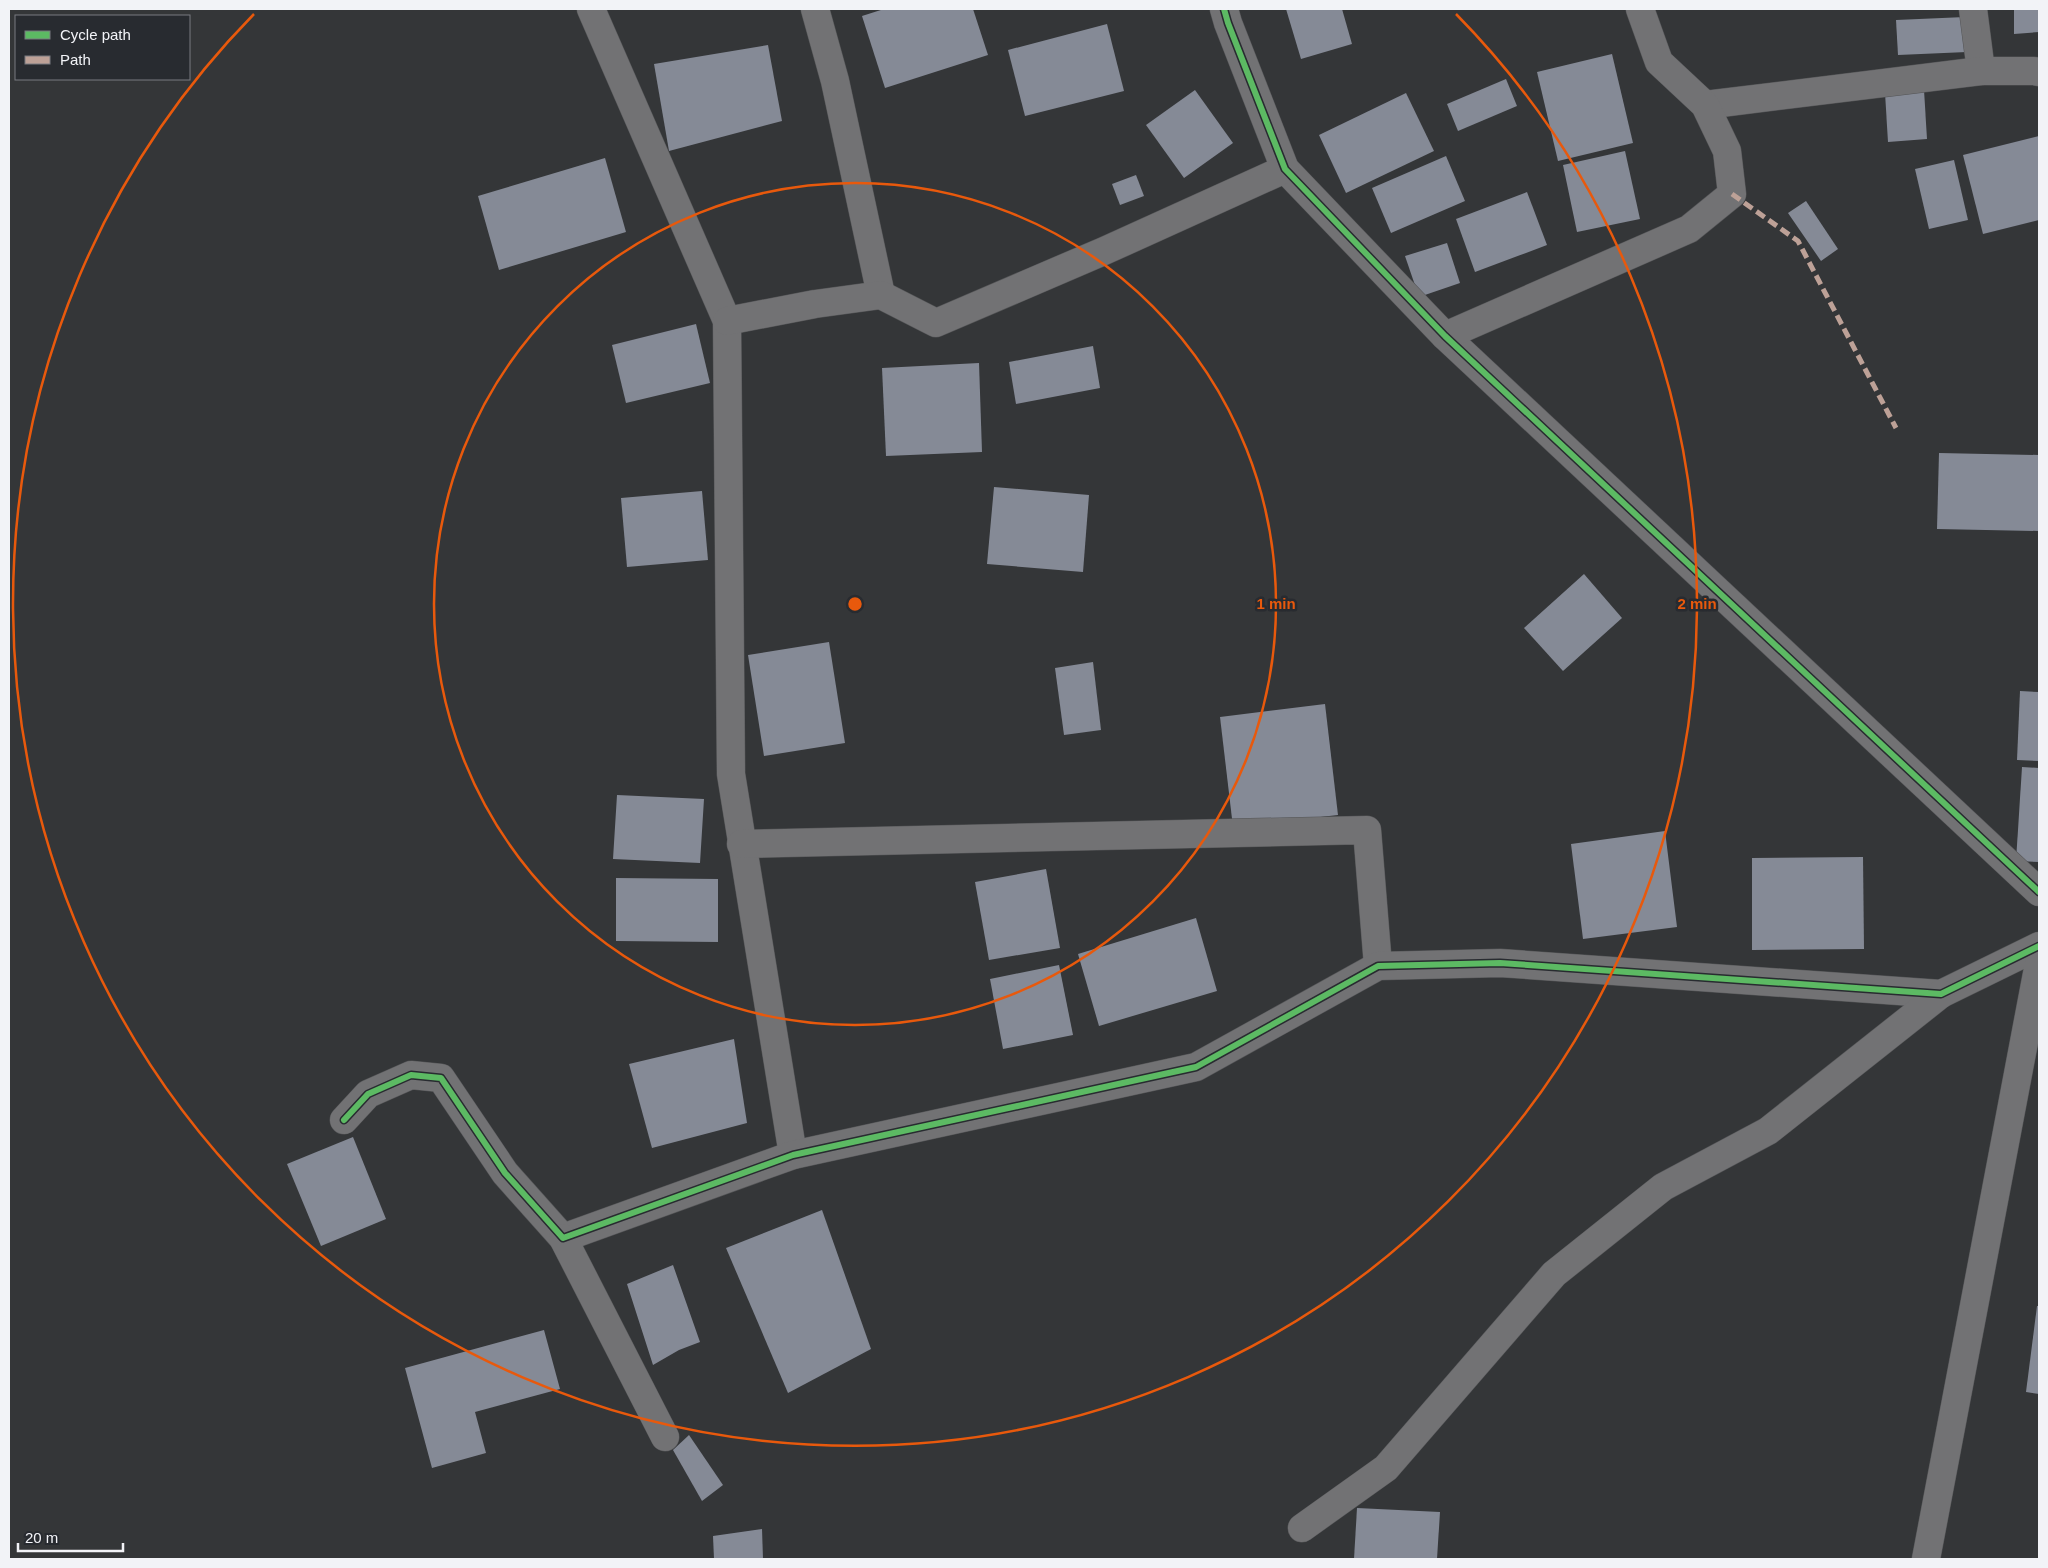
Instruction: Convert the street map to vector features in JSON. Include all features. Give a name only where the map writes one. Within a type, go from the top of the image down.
[{"type":"street","points":[[591,9],[727,322],[731,774],[792,1155]]},
{"type":"street","points":[[815,9],[835,81],[881,295]]},
{"type":"street","points":[[1224,9],[1285,169],[1446,336],[2039,892]]},
{"type":"street","points":[[1446,336],[1689,229],[1732,194],[1727,151],[1705,104],[1659,62],[1640,9]]},
{"type":"street","points":[[1973,9],[1981,72]]},
{"type":"street","points":[[1705,104],[1981,72],[2034,70],[2039,72]]},
{"type":"street","points":[[727,322],[815,304],[881,295],[936,322],[1104,251],[1285,169]]},
{"type":"street","points":[[741,844],[1367,830],[1378,966]]},
{"type":"street","points":[[1302,1528],[1386,1468],[1554,1274],[1663,1187],[1768,1132],[1940,994],[2039,946]]},
{"type":"street","points":[[1926,1559],[2039,963]]},
{"type":"street","points":[[564,1238],[792,1155],[1196,1067],[1378,966],[1500,964],[1940,994]]},
{"type":"street","points":[[344,1120],[368,1094],[411,1075],[441,1078],[506,1173],[564,1238],[665,1437]]},
{"type":"building","points":[[884,9],[973,9],[988,55],[885,88],[862,16]]},
{"type":"building","points":[[1286,9],[1342,9],[1352,44],[1301,59]]},
{"type":"building","points":[[2014,9],[2039,9],[2039,32],[2014,34]]},
{"type":"building","points":[[1965,17],[1967,52],[1898,55],[1896,20]]},
{"type":"building","points":[[1107,24],[1124,91],[1025,116],[1008,50]]},
{"type":"building","points":[[768,45],[782,121],[669,151],[654,64]]},
{"type":"building","points":[[1612,54],[1633,143],[1558,161],[1537,72]]},
{"type":"building","points":[[1506,79],[1517,106],[1458,131],[1447,104]]},
{"type":"building","points":[[1195,90],[1233,143],[1184,178],[1146,125]]},
{"type":"building","points":[[1924,90],[1927,139],[1888,142],[1885,93]]},
{"type":"building","points":[[1406,93],[1434,151],[1346,193],[1319,135]]},
{"type":"building","points":[[2039,136],[2039,220],[1983,234],[1963,155]]},
{"type":"building","points":[[1625,151],[1640,219],[1577,232],[1563,165]]},
{"type":"building","points":[[1446,156],[1465,201],[1391,233],[1372,188]]},
{"type":"building","points":[[605,158],[626,232],[499,270],[478,196]]},
{"type":"building","points":[[1954,160],[1968,220],[1929,229],[1915,169]]},
{"type":"building","points":[[1136,175],[1144,196],[1120,205],[1112,184]]},
{"type":"building","points":[[1527,192],[1547,245],[1475,272],[1456,219]]},
{"type":"building","points":[[1806,201],[1838,249],[1821,261],[1788,213]]},
{"type":"building","points":[[1447,243],[1460,283],[1419,297],[1405,256]]},
{"type":"building","points":[[696,324],[710,383],[626,403],[612,345]]},
{"type":"building","points":[[1093,346],[1100,388],[1016,404],[1009,362]]},
{"type":"building","points":[[979,363],[982,452],[886,456],[882,368]]},
{"type":"building","points":[[1939,453],[2039,455],[2039,531],[1937,529]]},
{"type":"building","points":[[994,487],[1089,495],[1083,572],[987,564]]},
{"type":"building","points":[[702,491],[708,560],[627,567],[621,498]]},
{"type":"building","points":[[1584,574],[1622,618],[1563,671],[1524,628]]},
{"type":"building","points":[[829,642],[845,743],[764,756],[748,655]]},
{"type":"building","points":[[1093,662],[1101,730],[1064,735],[1055,668]]},
{"type":"building","points":[[2020,691],[2039,692],[2039,761],[2017,760]]},
{"type":"building","points":[[1325,704],[1338,815],[1233,827],[1220,717]]},
{"type":"building","points":[[2022,767],[2039,768],[2039,862],[2016,861]]},
{"type":"building","points":[[617,795],[704,799],[700,863],[613,859]]},
{"type":"building","points":[[1665,831],[1677,927],[1583,939],[1571,844]]},
{"type":"building","points":[[1863,857],[1864,949],[1752,950],[1752,858]]},
{"type":"building","points":[[1046,869],[1060,948],[989,960],[975,882]]},
{"type":"building","points":[[616,878],[718,879],[718,942],[616,941]]},
{"type":"building","points":[[1196,918],[1217,991],[1099,1026],[1078,954]]},
{"type":"building","points":[[1059,965],[1073,1035],[1003,1049],[990,979]]},
{"type":"building","points":[[734,1039],[747,1123],[652,1148],[629,1064]]},
{"type":"building","points":[[353,1137],[386,1219],[321,1246],[287,1164]]},
{"type":"building","points":[[822,1210],[871,1349],[788,1393],[726,1248]]},
{"type":"building","points":[[673,1265],[700,1342],[679,1350],[653,1365],[627,1284]]},
{"type":"building","points":[[2037,1306],[2039,1306],[2039,1394],[2026,1392]]},
{"type":"building","points":[[544,1330],[560,1389],[475,1412],[486,1453],[432,1468],[405,1368]]},
{"type":"building","points":[[689,1435],[723,1485],[702,1501],[673,1450]]},
{"type":"building","points":[[1357,1508],[1440,1512],[1437,1559],[1354,1559]]},
{"type":"building","points":[[762,1529],[763,1559],[714,1559],[713,1536]]},
{"type":"marked path","points":[[1732,194],[1798,241],[1896,428]]},
{"type":"cycle path","points":[[1224,9],[1285,169],[1445,336],[2039,892]]},
{"type":"cycle path","points":[[344,1120],[368,1094],[411,1075],[441,1078],[505,1173],[563,1238],[793,1155],[1196,1067],[1378,966],[1500,963],[1941,994],[2039,946]]}]
